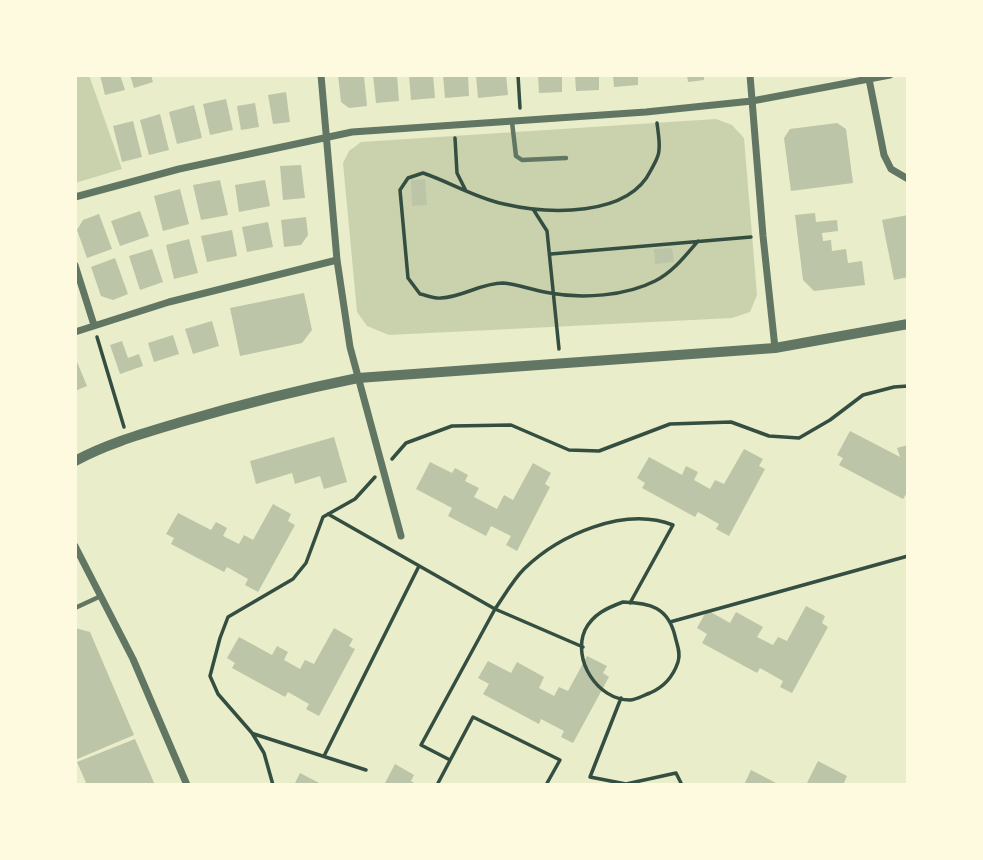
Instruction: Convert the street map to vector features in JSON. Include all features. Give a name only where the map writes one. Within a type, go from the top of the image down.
[{"type":"street","points":[[321,75],[337,260],[350,347],[401,536]]},
{"type":"street","points":[[750,75],[775,348]]},
{"type":"street","points":[[75,197],[179,169],[352,132],[655,111],[752,101],[890,75]]},
{"type":"street","points":[[869,79],[884,155],[891,169],[908,179]]},
{"type":"street","points":[[75,332],[169,302],[337,260]]},
{"type":"street","points":[[75,265],[94,325]]},
{"type":"street","points":[[75,461],[127,438],[292,391],[358,378],[775,348],[908,324]]},
{"type":"street","points":[[75,546],[133,659],[187,785]]},
{"type":"lane","points":[[512,121],[516,156],[522,160],[565,158]]},
{"type":"lane","points":[[75,608],[102,596]]},
{"type":"path","points":[[518,75],[521,121]]},
{"type":"path","points":[[655,111],[660,152],[649,176],[630,195],[602,205],[579,209],[533,209],[502,204],[423,173],[408,178],[400,191],[408,278],[420,294],[439,299],[469,292],[486,284],[505,283],[554,294],[622,292],[655,281],[678,265],[698,241]]},
{"type":"path","points":[[454,124],[457,173],[467,192]]},
{"type":"path","points":[[533,209],[547,231],[560,364]]},
{"type":"path","points":[[551,254],[763,236]]},
{"type":"path","points":[[94,325],[127,438]]},
{"type":"path","points":[[273,785],[264,753],[252,733],[218,694],[210,676],[228,617],[293,579],[306,563],[323,517],[355,499],[406,443],[452,426],[511,425],[569,450],[599,451],[670,424],[731,422],[769,436],[799,438],[830,420],[863,395],[908,386]]},
{"type":"path","points":[[328,514],[495,609],[583,647]]},
{"type":"path","points":[[450,760],[421,745],[495,609],[523,570],[576,533],[617,520],[664,521],[673,524],[630,603]]},
{"type":"path","points":[[670,622],[908,556]]},
{"type":"path","points":[[324,757],[419,566]]},
{"type":"path","points":[[623,602],[640,603],[657,609],[670,622],[679,650],[678,662],[668,682],[660,689],[632,701],[600,689],[591,680],[584,662],[583,647],[585,631],[596,615],[623,602]]},
{"type":"path","points":[[621,698],[590,777],[626,784],[676,772],[682,785]]},
{"type":"path","points":[[437,785],[473,717],[560,760],[545,785]]},
{"type":"path","points":[[252,733],[366,770]]},
{"type":"green space","points":[[75,75],[89,75],[122,169],[75,183]]},
{"type":"green space","points":[[716,119],[732,125],[744,138],[757,295],[750,312],[732,318],[389,335],[367,326],[357,312],[343,163],[349,151],[361,142]]},
{"type":"building","points":[[100,75],[120,75],[125,90],[105,95]]},
{"type":"building","points":[[130,75],[151,75],[153,82],[134,88]]},
{"type":"building","points":[[338,75],[364,76],[367,106],[349,108],[341,102]]},
{"type":"building","points":[[373,75],[397,75],[399,101],[376,103]]},
{"type":"building","points":[[409,75],[433,75],[435,98],[411,100]]},
{"type":"building","points":[[443,75],[468,75],[469,96],[445,98]]},
{"type":"building","points":[[476,75],[506,75],[508,95],[478,98]]},
{"type":"building","points":[[538,75],[562,75],[562,92],[539,93]]},
{"type":"building","points":[[575,75],[599,75],[599,90],[576,91]]},
{"type":"building","points":[[613,75],[638,75],[638,85],[614,87]]},
{"type":"building","points":[[687,75],[704,75],[704,80],[688,82]]},
{"type":"building","points":[[286,92],[290,122],[273,124],[268,95]]},
{"type":"building","points":[[226,99],[233,130],[210,135],[203,104]]},
{"type":"building","points":[[255,103],[259,127],[241,130],[237,106]]},
{"type":"building","points":[[194,105],[202,138],[177,144],[169,112]]},
{"type":"building","points":[[160,114],[169,150],[149,155],[140,120]]},
{"type":"building","points":[[133,121],[142,157],[122,162],[113,126]]},
{"type":"building","points":[[837,123],[846,129],[853,183],[791,191],[784,138],[790,129]]},
{"type":"building","points":[[301,165],[305,198],[283,200],[280,166]]},
{"type":"building","points":[[425,179],[427,205],[412,206],[411,180]]},
{"type":"building","points":[[220,180],[228,215],[201,220],[193,185]]},
{"type":"building","points":[[265,180],[270,206],[239,212],[235,185]]},
{"type":"building","points":[[180,189],[189,224],[163,231],[154,196]]},
{"type":"building","points":[[140,211],[149,236],[120,246],[111,221]]},
{"type":"building","points":[[815,213],[816,222],[837,220],[838,231],[822,233],[823,241],[831,240],[832,251],[846,249],[848,263],[862,261],[865,285],[814,291],[803,280],[795,215]]},
{"type":"building","points":[[99,214],[112,249],[87,258],[77,230],[83,220]]},
{"type":"building","points":[[908,215],[908,277],[894,280],[882,220]]},
{"type":"building","points":[[306,217],[308,235],[301,245],[284,247],[281,220]]},
{"type":"building","points":[[268,222],[273,247],[247,252],[242,227]]},
{"type":"building","points":[[232,230],[237,256],[207,262],[201,236]]},
{"type":"building","points":[[189,239],[198,273],[174,279],[166,245]]},
{"type":"building","points":[[672,248],[674,262],[655,264],[654,249]]},
{"type":"building","points":[[152,249],[163,282],[140,290],[129,256]]},
{"type":"building","points":[[115,258],[128,294],[113,300],[101,296],[91,267]]},
{"type":"building","points":[[304,293],[312,330],[302,343],[240,356],[230,308]]},
{"type":"building","points":[[212,321],[219,346],[193,354],[185,329]]},
{"type":"building","points":[[173,335],[179,354],[154,362],[148,343]]},
{"type":"building","points":[[122,341],[128,358],[139,354],[143,366],[120,374],[110,345]]},
{"type":"building","points":[[75,357],[87,386],[75,391]]},
{"type":"building","points":[[850,431],[900,457],[897,448],[908,445],[908,491],[903,499],[839,465],[843,458],[837,455]]},
{"type":"building","points":[[334,437],[347,482],[324,489],[320,476],[295,484],[292,473],[256,484],[250,461]]},
{"type":"building","points":[[744,449],[763,459],[759,466],[765,469],[729,536],[716,529],[719,524],[698,512],[695,517],[642,488],[645,483],[637,478],[649,457],[682,475],[686,466],[698,472],[694,480],[710,489],[715,480],[724,484]]},
{"type":"building","points":[[430,462],[452,473],[455,468],[468,475],[465,481],[479,488],[474,497],[497,509],[504,495],[513,500],[533,463],[551,473],[545,484],[550,487],[517,551],[506,545],[511,536],[491,526],[486,536],[448,516],[452,508],[416,489]]},
{"type":"building","points":[[273,504],[291,514],[288,521],[295,525],[258,592],[245,585],[248,579],[227,567],[224,572],[171,544],[174,538],[166,534],[178,513],[211,530],[216,522],[227,528],[223,536],[239,544],[244,535],[253,540]]},
{"type":"building","points":[[806,606],[825,616],[822,623],[828,627],[792,693],[780,687],[783,681],[760,668],[757,673],[702,643],[707,634],[697,628],[707,610],[730,623],[736,612],[763,627],[757,637],[773,645],[778,637],[787,641]]},
{"type":"building","points":[[75,628],[90,632],[134,735],[75,760]]},
{"type":"building","points":[[334,628],[353,639],[349,646],[355,649],[319,716],[306,709],[309,704],[288,692],[285,697],[232,668],[235,663],[227,658],[239,637],[272,655],[277,646],[288,652],[284,660],[300,669],[305,660],[314,664]]},
{"type":"building","points":[[587,656],[607,666],[603,673],[609,677],[573,743],[561,737],[564,731],[541,719],[539,724],[483,694],[489,684],[478,678],[488,661],[511,673],[517,662],[544,677],[539,688],[554,696],[559,687],[568,691]]},
{"type":"building","points":[[135,739],[155,785],[87,785],[77,762]]},
{"type":"building","points":[[818,761],[847,776],[843,785],[806,785]]},
{"type":"building","points":[[395,764],[414,775],[411,781],[417,785],[384,785]]},
{"type":"building","points":[[751,770],[780,785],[744,785]]},
{"type":"building","points":[[300,773],[323,785],[294,785]]}]
